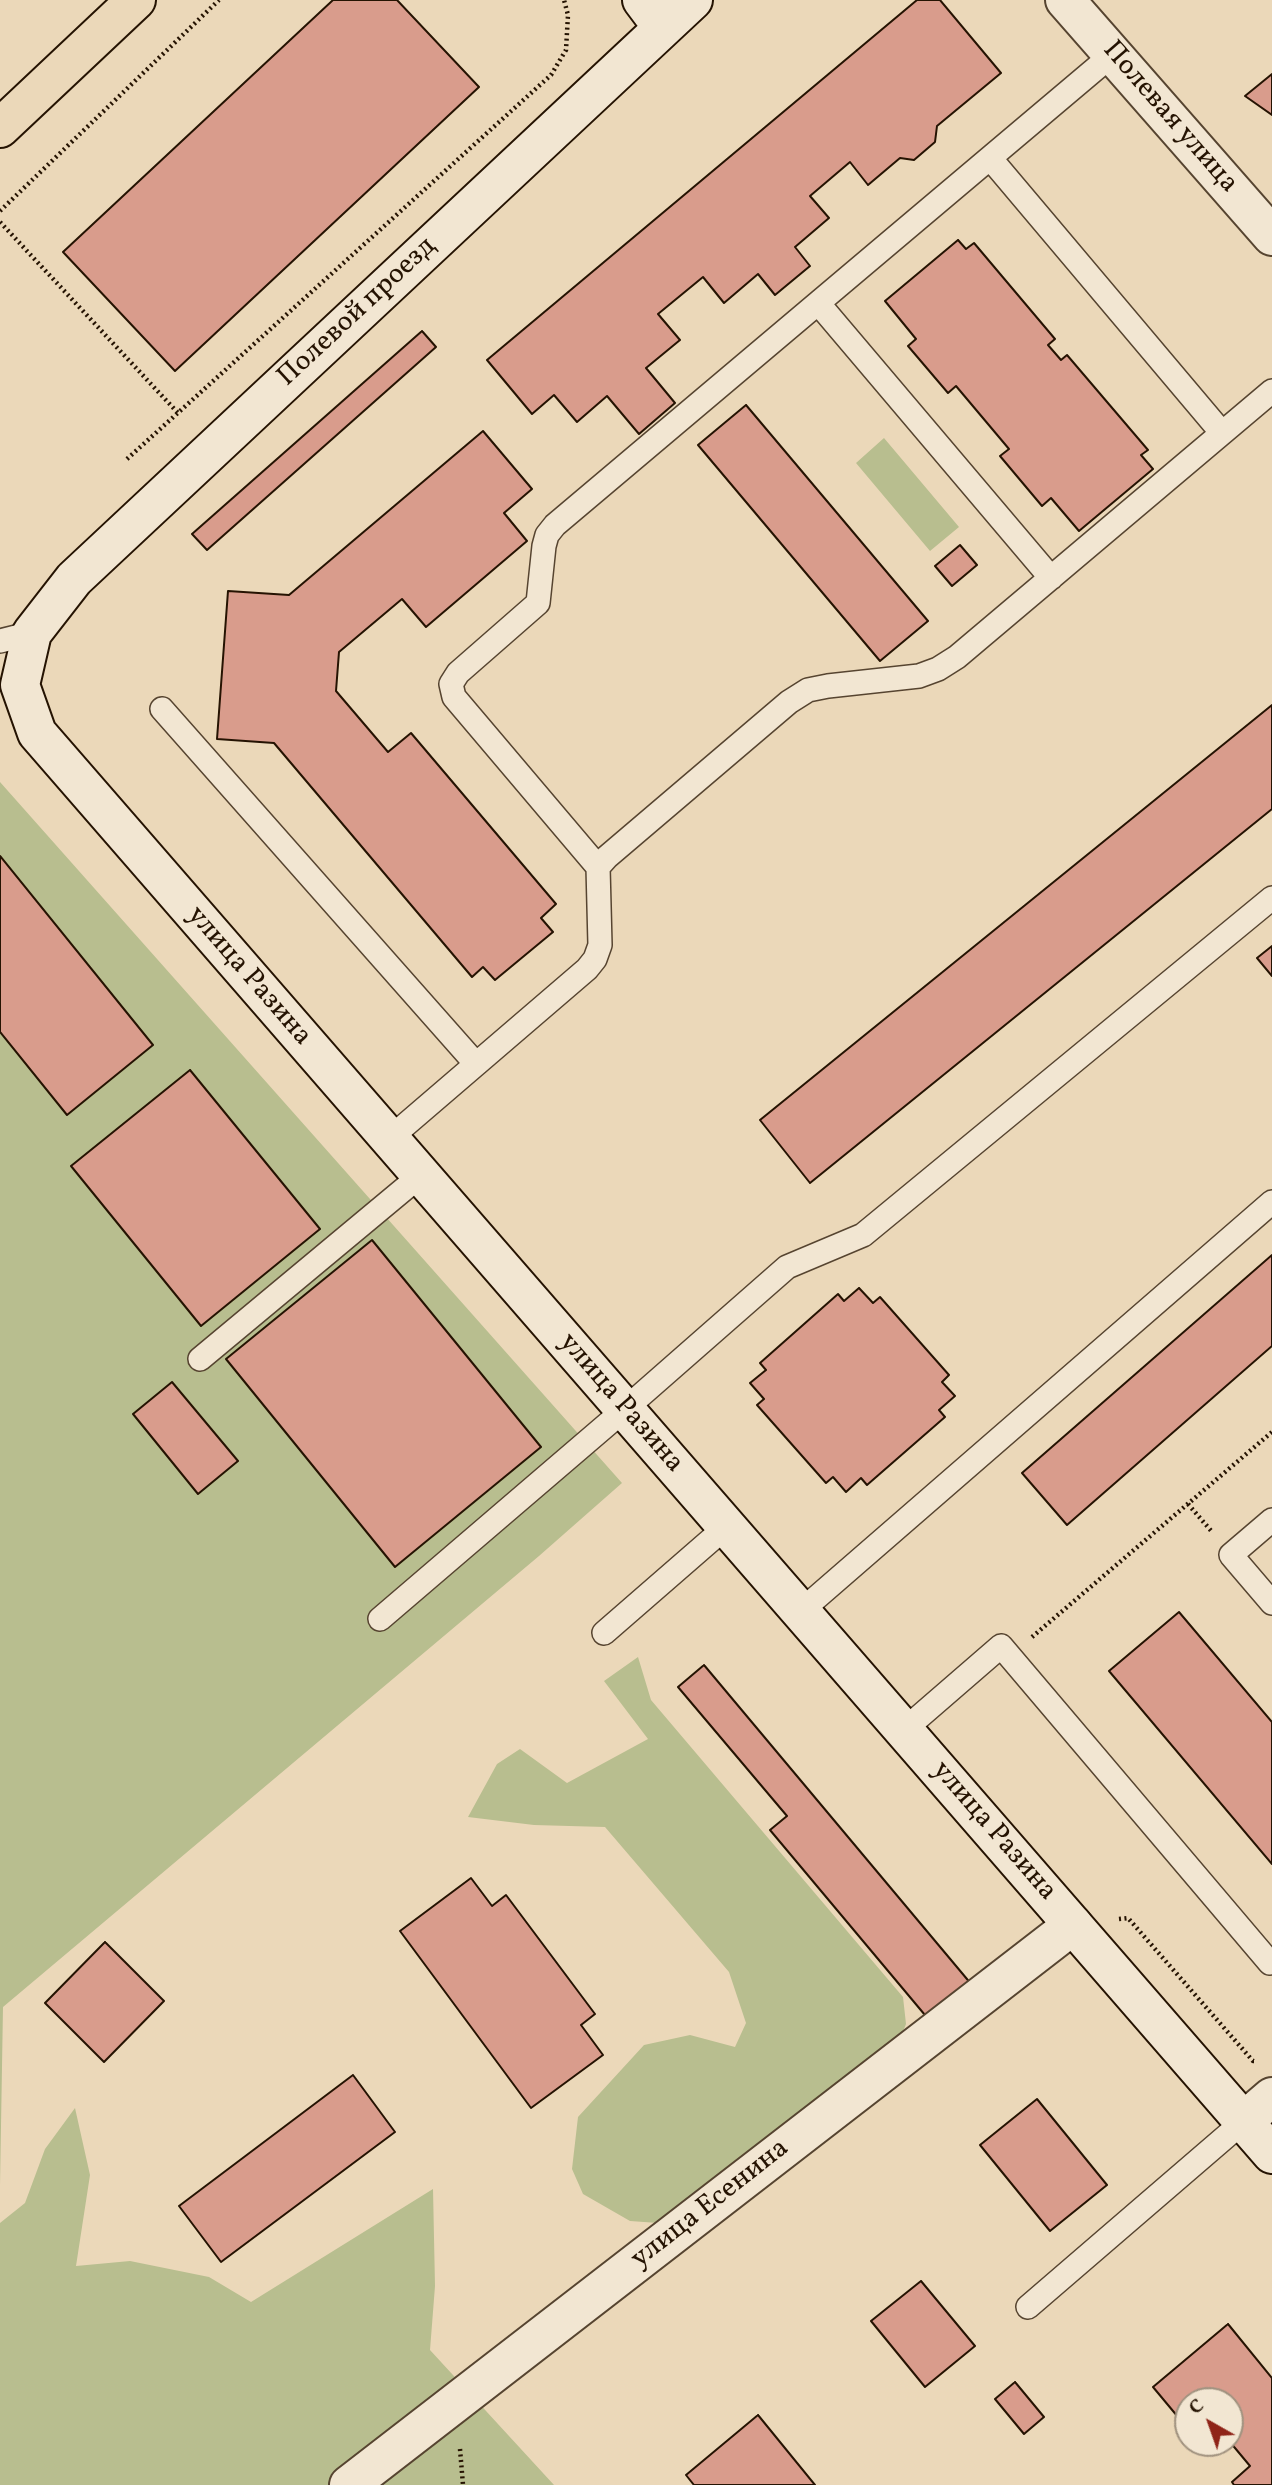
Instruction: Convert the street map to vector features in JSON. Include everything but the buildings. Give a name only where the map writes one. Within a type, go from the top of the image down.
[{"type":"main road","points":[[0,128],[136,0]]},
{"type":"main road","name":"Полевой проезд","points":[[16,637],[652,14],[693,0]]},
{"type":"main road","name":"Полевая улица","points":[[1065,0],[1272,236]]},
{"type":"main road","name":"улица Разина","points":[[16,637],[20,685],[37,733],[1073,1925],[1258,2109],[1272,2154]]},
{"type":"main road","name":"улица Есенина","points":[[349,2485],[1073,1925]]},
{"type":"lane","points":[[389,1139],[587,970],[600,945],[598,867],[454,697],[451,684],[458,673],[538,603],[547,535],[555,525],[1112,54]]},
{"type":"lane","points":[[990,158],[1222,433]]},
{"type":"lane","points":[[818,303],[1051,578]]},
{"type":"lane","points":[[598,867],[789,702],[808,690],[919,676],[957,657],[1272,391]]},
{"type":"lane","points":[[162,709],[476,1064]]},
{"type":"lane","points":[[380,1619],[787,1267],[863,1235],[1272,898]]},
{"type":"lane","points":[[200,1359],[421,1175]]},
{"type":"lane","points":[[801,1611],[1272,1202]]},
{"type":"lane","points":[[1272,1520],[1231,1555],[1272,1603]]},
{"type":"lane","points":[[604,1633],[727,1526]]},
{"type":"lane","points":[[904,1730],[1001,1646],[1269,1963]]},
{"type":"lane","points":[[1028,2307],[1258,2109]]},
{"type":"path","points":[[0,211],[219,0]]},
{"type":"path","points":[[127,459],[551,75],[566,50],[568,15],[564,0]]},
{"type":"path","points":[[0,222],[178,413]]},
{"type":"path","points":[[1001,1646],[1033,1636],[1272,1432]]},
{"type":"green space","points":[[884,438],[959,527],[930,551],[856,463]]},
{"type":"green space","points":[[0,782],[622,1483],[3,2007],[0,2185]]},
{"type":"green space","points":[[638,1657],[651,1700],[903,1997],[906,2024],[895,2052],[658,2223],[630,2221],[583,2194],[572,2169],[578,2117],[644,2045],[690,2035],[735,2047],[746,2023],[729,1972],[605,1827],[534,1825],[468,1817],[497,1764],[520,1749],[567,1783],[648,1739],[604,1681]]},
{"type":"green space","points":[[75,2108],[90,2175],[76,2266],[130,2261],[209,2277],[251,2302],[433,2189],[435,2286],[430,2350],[554,2485],[0,2485],[0,2223],[25,2203],[45,2149]]}]
